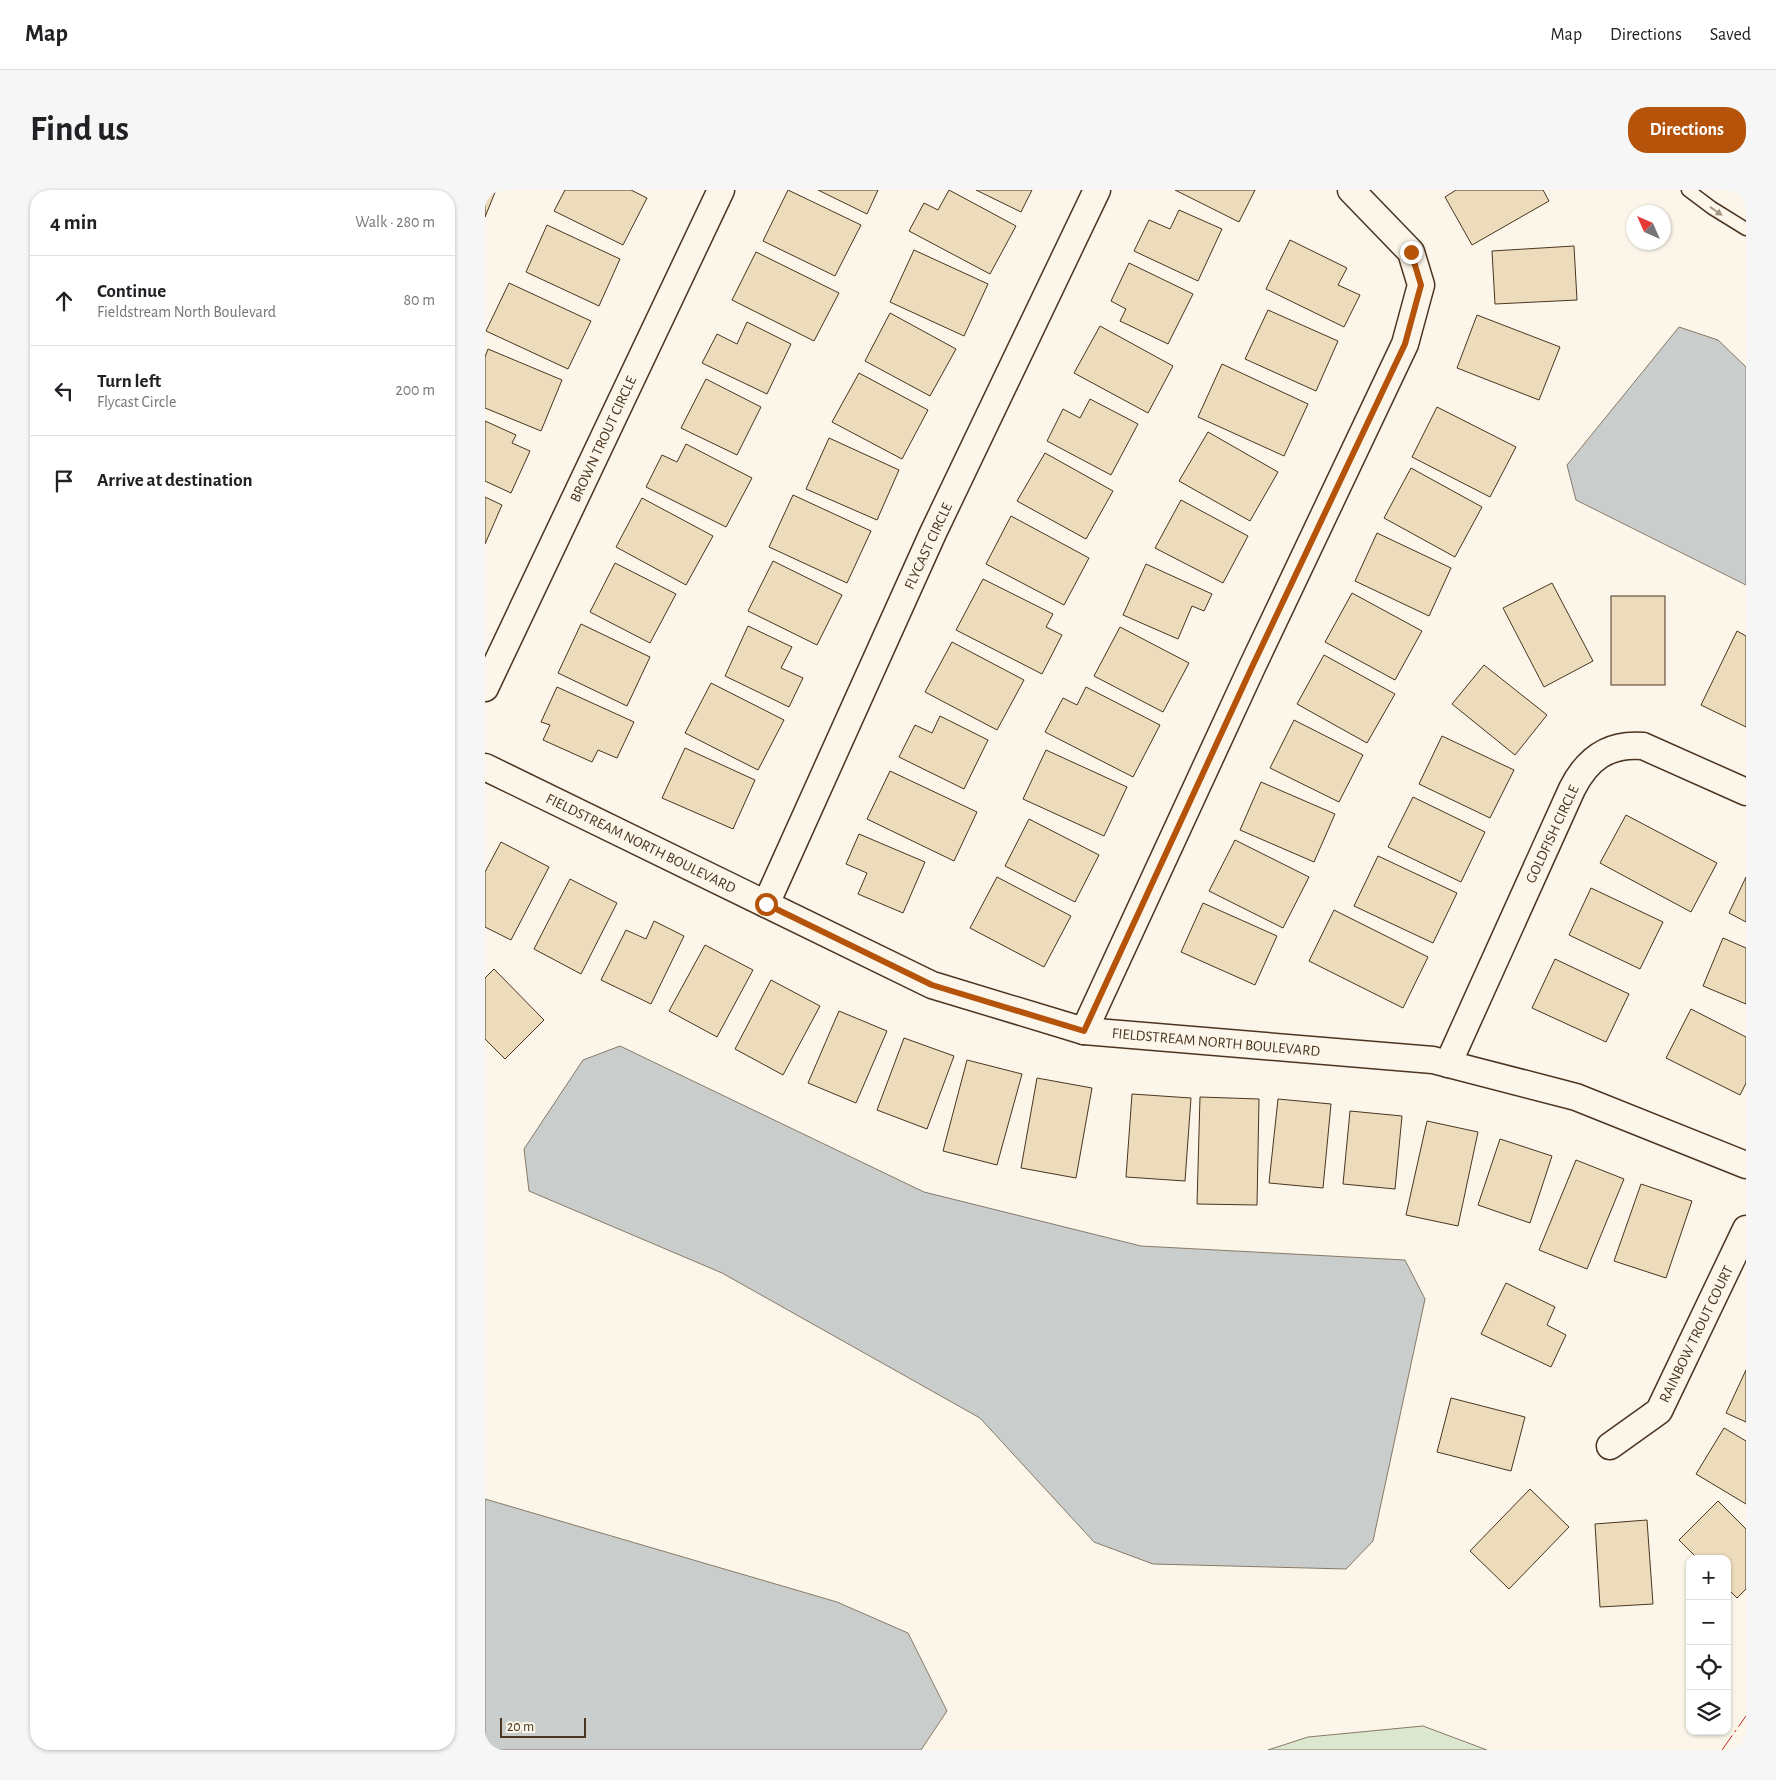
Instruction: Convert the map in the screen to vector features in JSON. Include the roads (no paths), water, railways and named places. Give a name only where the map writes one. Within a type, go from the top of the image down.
[{"type":"street","name":"BROWN TROUT CIRCLE","points":[[485,688],[721,190]]},
{"type":"street","name":"FLYCAST CIRCLE","points":[[766,904],[933,533],[1097,190]]},
{"type":"street","points":[[1084,1031],[1252,667],[1405,344],[1421,285],[1411,252],[1351,190]]},
{"type":"street","name":"GOLDFISH CIRCLE","points":[[1448,1064],[1575,784],[1593,759],[1618,747],[1643,746],[1746,792]]},
{"type":"street","name":"FIELDSTREAM NORTH BOULEVARD","points":[[485,767],[932,985],[1084,1031],[1433,1060],[1576,1097],[1746,1165]]},
{"type":"street","name":"RAINBOW TROUT COURT","points":[[1610,1446],[1659,1411],[1746,1229]]},
{"type":"lane","points":[[1688,190],[1725,217],[1746,229]]}]
